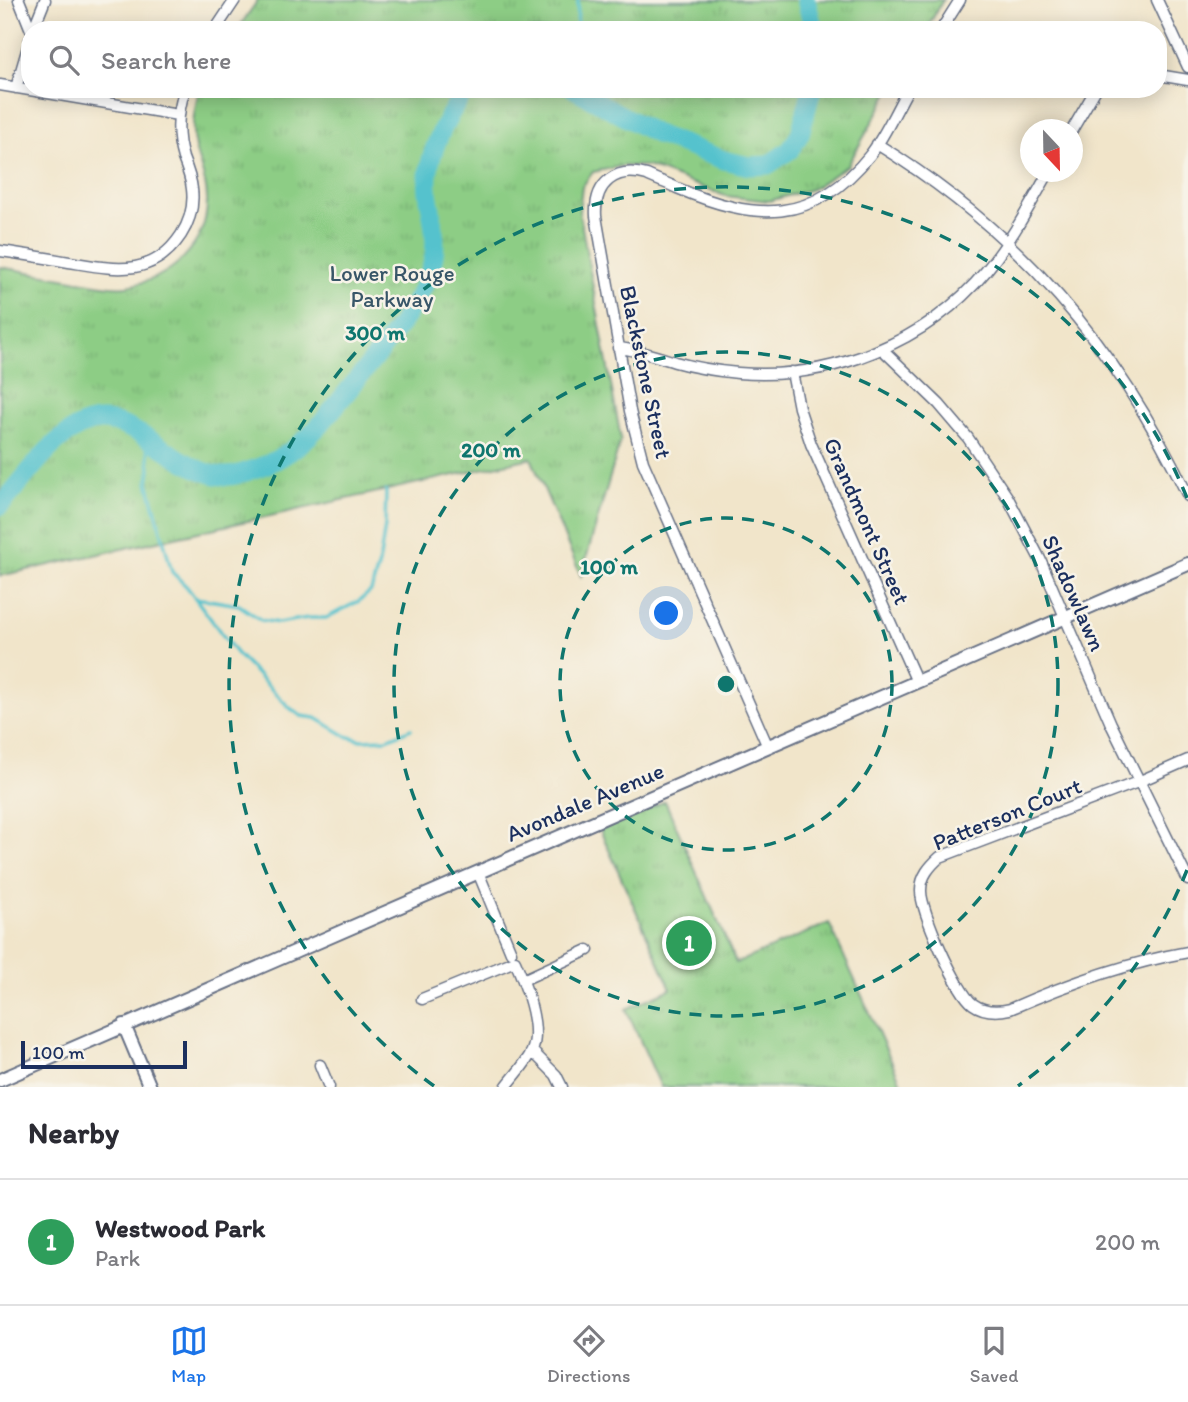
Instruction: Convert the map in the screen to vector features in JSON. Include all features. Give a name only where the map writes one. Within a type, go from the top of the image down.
[{"type":"street","points":[[19,0],[28,21]]},
{"type":"street","points":[[36,21],[46,0]]},
{"type":"street","points":[[221,21],[235,0]]},
{"type":"street","points":[[947,21],[960,0]]},
{"type":"street","points":[[1157,0],[1167,21]]},
{"type":"street","points":[[1167,22],[1188,67]]},
{"type":"street","points":[[16,88],[21,71]]},
{"type":"street","points":[[1167,76],[1188,80]]},
{"type":"street","points":[[0,85],[21,89]]},
{"type":"street","points":[[76,98],[178,115]]},
{"type":"street","points":[[0,251],[113,269],[145,265],[166,253],[185,229],[193,199],[190,175],[179,143],[178,115],[183,98]]},
{"type":"street","points":[[903,98],[877,144],[942,188],[1039,274],[1103,349],[1151,423],[1188,496]]},
{"type":"street","points":[[1078,119],[1091,98]]},
{"type":"street","name":"Blackstone Street","points":[[768,747],[652,486],[630,411],[596,207],[599,191],[608,180],[622,173],[635,172],[732,208],[756,212],[783,210],[810,203],[835,190],[858,169],[877,144]]},
{"type":"street","points":[[618,348],[634,349],[717,371],[767,374],[835,365],[882,349],[920,328],[954,304],[985,273],[1043,182]]},
{"type":"street","name":"Shadowlawn","points":[[882,349],[939,404],[988,467],[1025,528],[1138,782],[1188,880]]},
{"type":"street","name":"Grandmont Street","points":[[792,372],[799,408],[811,444],[917,682]]},
{"type":"street","name":"Avondale Avenue","points":[[0,1080],[1188,564]]},
{"type":"street","name":"Patterson Court","points":[[1188,760],[940,858],[928,870],[921,888],[924,908],[961,992],[976,1006],[994,1011],[1010,1009],[1069,985],[1124,967],[1188,951]]},
{"type":"street","points":[[478,872],[512,952]]},
{"type":"street","points":[[523,979],[588,950]]},
{"type":"street","points":[[422,999],[515,961],[523,979],[534,1022],[532,1051],[506,1087]]},
{"type":"street","points":[[124,1025],[150,1087]]},
{"type":"street","points":[[532,1051],[556,1074],[562,1087]]},
{"type":"street","points":[[320,1065],[329,1087]]},
{"type":"green space","points":[[258,0],[943,0],[931,21],[243,21]]},
{"type":"green space","name":"Lower Rouge Parkway","points":[[197,98],[886,98],[848,165],[812,189],[769,201],[725,196],[647,166],[622,166],[593,172],[582,187],[579,211],[621,439],[581,576],[531,458],[0,576],[0,267],[111,286],[143,282],[172,268],[194,245],[206,216],[206,185],[195,148],[194,118]]},
{"type":"green space","points":[[665,801],[736,963],[829,923],[903,1087],[661,1087],[626,1009],[671,989],[600,830]]},
{"type":"waterway","points":[[577,21],[578,0]]},
{"type":"waterway","points":[[806,0],[812,21]]},
{"type":"waterway","points":[[0,506],[59,440],[83,425],[100,421],[135,431],[188,464],[223,476],[269,464],[308,437],[398,328],[421,291],[435,247],[428,192],[430,165],[438,138],[460,98]]},
{"type":"waterway","points":[[590,98],[658,135],[724,160],[749,166],[768,165],[790,150],[800,134],[810,98]]},
{"type":"waterway","points":[[147,439],[150,469],[148,482],[172,572],[187,587],[236,653],[290,708],[301,716],[316,718],[346,736],[361,740],[387,739],[411,729]]},
{"type":"waterway","points":[[196,598],[239,605],[261,620],[278,623],[326,618],[359,601],[371,591],[379,564],[385,526],[386,491]]},
{"type":"place","name":"Westwood Park","points":[[689,943]]}]
